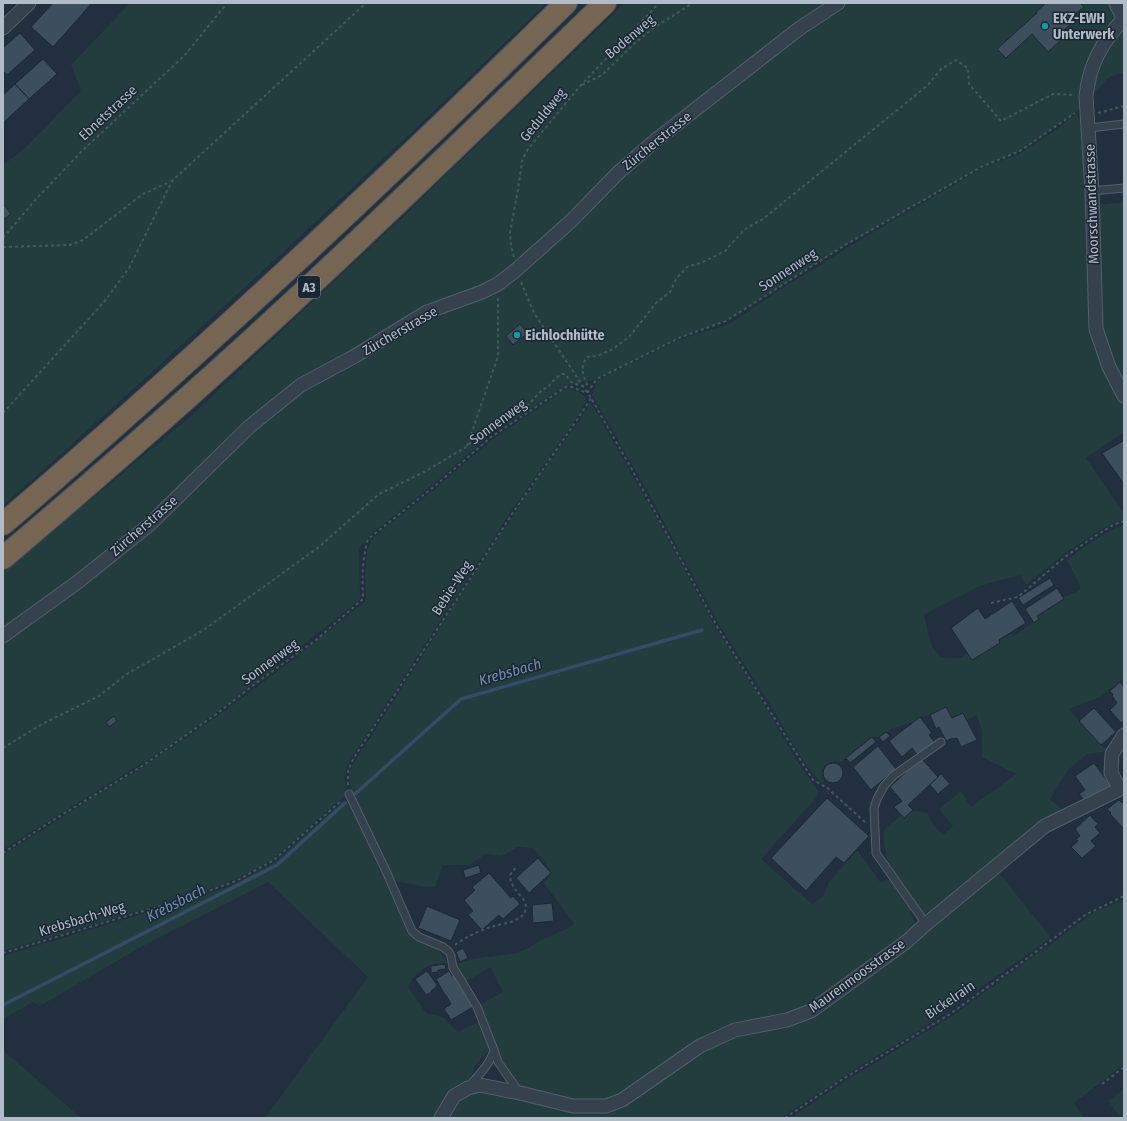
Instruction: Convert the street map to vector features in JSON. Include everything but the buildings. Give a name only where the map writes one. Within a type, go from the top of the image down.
[{"type":"highway","name":"A3","points":[[3,524],[118,424],[240,314],[430,135],[566,3]]},
{"type":"highway","name":"A3","points":[[3,558],[143,437],[269,324],[445,158],[605,3]]},
{"type":"street","points":[[3,28],[29,3]]},
{"type":"street","name":"Zürcherstrasse","points":[[3,636],[79,581],[148,525],[250,426],[301,385],[354,356],[427,312],[482,292],[498,284],[516,270],[570,221],[619,172],[656,140],[800,28],[838,3]]},
{"type":"street","points":[[1118,3],[1124,15]]},
{"type":"street","name":"Moorschwandstrasse","points":[[1124,18],[1114,29],[1099,52],[1091,69],[1086,96],[1092,191],[1096,329],[1109,367],[1124,396]]},
{"type":"street","points":[[1122,790],[1111,773],[1112,754],[1124,735]]},
{"type":"street","name":"Maurenmoosstrasse","points":[[468,1088],[480,1085],[573,1106],[606,1106],[622,1100],[700,1046],[735,1030],[787,1020],[811,1011],[906,942],[1045,826],[1122,790]]},
{"type":"street","points":[[441,1118],[454,1096],[468,1088]]},
{"type":"lane","points":[[1088,128],[1124,124]]},
{"type":"lane","points":[[1092,191],[1124,188]]},
{"type":"lane","points":[[926,924],[876,853],[874,808],[884,786],[893,776],[941,742]]},
{"type":"lane","points":[[348,794],[412,930],[419,937],[443,947],[451,956],[453,968],[477,1007],[498,1062],[520,1093]]},
{"type":"lane","points":[[468,1088],[488,1065],[494,1050]]},
{"type":"path","name":"Ebnetstrasse","points":[[3,238],[37,198],[83,150],[185,56],[227,3]]},
{"type":"path","points":[[3,247],[70,245],[83,240],[143,194],[172,181],[366,3]]},
{"type":"path","name":"Geduldweg","points":[[584,387],[534,313],[516,270],[510,232],[522,161],[528,149],[581,85],[659,3]]},
{"type":"path","name":"Bodenweg","points":[[581,85],[602,75],[636,42],[655,27],[693,3]]},
{"type":"path","points":[[584,387],[587,384],[582,373],[583,362],[587,358],[612,350],[629,337],[656,303],[670,292],[676,279],[687,267],[703,262],[725,251],[745,229],[764,219],[928,85],[941,69],[956,60],[968,68],[969,84],[1001,121],[1052,94],[1086,96]]},
{"type":"path","points":[[1087,114],[1093,115],[1124,106]]},
{"type":"path","name":"Sonnenweg","points":[[3,853],[46,824],[142,766],[215,715],[316,640],[363,599],[362,572],[364,553],[368,539],[436,485],[491,436],[566,387],[572,387],[587,393],[597,379],[681,337],[726,321],[845,245],[983,166],[1020,151],[1077,111],[1087,114]]},
{"type":"path","points":[[3,413],[104,302],[125,274],[172,181]]},
{"type":"path","points":[[466,447],[498,356],[498,284]]},
{"type":"path","points":[[3,748],[44,723],[99,696],[127,674],[202,631],[319,547],[379,494],[426,471],[466,447],[504,413],[517,412],[527,406],[556,378],[562,374],[565,374],[571,382],[584,387],[591,398],[634,472],[718,628],[813,780],[826,787],[875,831]]},
{"type":"path","name":"Bebie-Weg","points":[[348,794],[348,771],[353,759],[512,514],[591,398]]},
{"type":"path","points":[[992,603],[1018,596],[1083,544],[1113,525],[1124,521]]},
{"type":"path","name":"Krebsbach-Weg","points":[[3,953],[200,894],[236,881],[274,860],[348,794]]},
{"type":"path","points":[[448,952],[470,935],[519,919],[524,914],[526,908],[524,901],[512,886],[510,874],[518,866]]},
{"type":"path","name":"Bickelrain","points":[[785,1118],[843,1080],[950,1014],[1085,915],[1124,896]]},
{"type":"path","points":[[1102,1084],[1124,1068]]},
{"type":"green space","points":[[130,3],[546,3],[413,131],[278,257],[3,506],[3,165],[22,151],[81,91],[71,65]]},
{"type":"green space","points":[[625,3],[1124,3],[1124,72],[1109,77],[1077,111],[1020,151],[983,166],[845,245],[726,321],[681,337],[597,379],[566,386],[490,435],[435,483],[371,534],[359,549],[360,600],[251,686],[189,732],[163,750],[3,850],[3,572],[189,418],[394,225]]},
{"type":"green space","points":[[1076,114],[1084,127],[1089,274],[1115,391],[1124,407],[1124,432],[1086,458],[1124,514],[1124,519],[1097,532],[1085,540],[1026,585],[1020,575],[980,586],[924,614],[932,645],[938,654],[946,658],[961,658],[967,653],[972,660],[1000,643],[999,640],[1011,633],[1014,636],[1038,619],[1037,616],[1064,599],[1063,598],[1080,590],[1080,585],[1067,560],[1094,540],[1124,524],[1124,678],[1100,697],[1069,709],[1101,745],[1109,751],[1087,754],[1068,770],[1050,799],[1065,812],[927,916],[920,911],[888,862],[884,845],[884,830],[901,815],[904,818],[913,810],[928,813],[933,825],[943,835],[953,826],[939,809],[961,791],[971,807],[1016,774],[982,757],[982,732],[977,715],[967,720],[963,713],[952,718],[946,707],[930,715],[920,717],[913,722],[891,729],[879,737],[872,737],[841,762],[834,761],[825,765],[822,770],[824,781],[822,783],[810,770],[799,754],[781,722],[718,623],[650,496],[592,395],[598,380],[681,339],[729,324],[786,286],[984,167],[1021,153],[1053,132]]},
{"type":"green space","points":[[1124,202],[1124,385],[1112,363],[1102,327],[1097,205]]},
{"type":"green space","points":[[566,389],[574,390],[586,397],[586,402],[572,425],[510,513],[350,760],[345,773],[346,790],[344,796],[272,860],[224,884],[192,895],[3,951],[3,855],[143,767],[216,717],[289,663],[366,601],[365,576],[367,550],[373,538],[438,486],[493,439]]},
{"type":"green space","points":[[590,402],[652,510],[715,626],[796,759],[818,791],[817,797],[761,859],[812,904],[823,896],[829,882],[857,850],[881,883],[890,878],[910,909],[915,925],[911,933],[803,1012],[749,1024],[626,1094],[595,1104],[522,1090],[502,1063],[477,1006],[503,992],[490,967],[465,982],[456,965],[479,958],[522,951],[574,924],[544,883],[552,873],[534,848],[518,847],[502,856],[485,854],[470,865],[443,865],[435,887],[394,881],[351,795],[349,773],[353,764],[487,554],[579,421]]},
{"type":"green space","points":[[347,799],[351,802],[410,933],[416,940],[438,950],[448,963],[427,966],[414,977],[408,987],[426,1013],[443,1017],[458,1032],[479,1022],[488,1046],[489,1052],[487,1052],[476,1065],[472,1075],[437,1118],[265,1118],[368,977],[268,882],[139,948],[40,1006],[33,1002],[3,1019],[3,956],[230,886],[275,862]]},
{"type":"green space","points":[[996,869],[1051,938],[921,1029],[849,1073],[781,1118],[443,1118],[456,1100],[478,1090],[597,1110],[685,1059],[736,1033],[789,1022]]},
{"type":"green space","points":[[1124,899],[1124,1064],[1074,1103],[1084,1118],[790,1118],[841,1084],[952,1016],[1093,913]]},
{"type":"green space","points":[[3,1050],[81,1118],[3,1118]]},
{"type":"green space","points":[[1124,1089],[1124,1118],[1121,1118],[1108,1101]]},
{"type":"waterway","name":"Krebsbach","points":[[355,794],[461,699],[702,630]]},
{"type":"waterway","name":"Krebsbach","points":[[3,1005],[277,865],[345,803]]},
{"type":"place","name":"EKZ-EWH Unterwerk","points":[[1045,26]]},
{"type":"place","name":"Eichlochhütte","points":[[517,335]]}]
